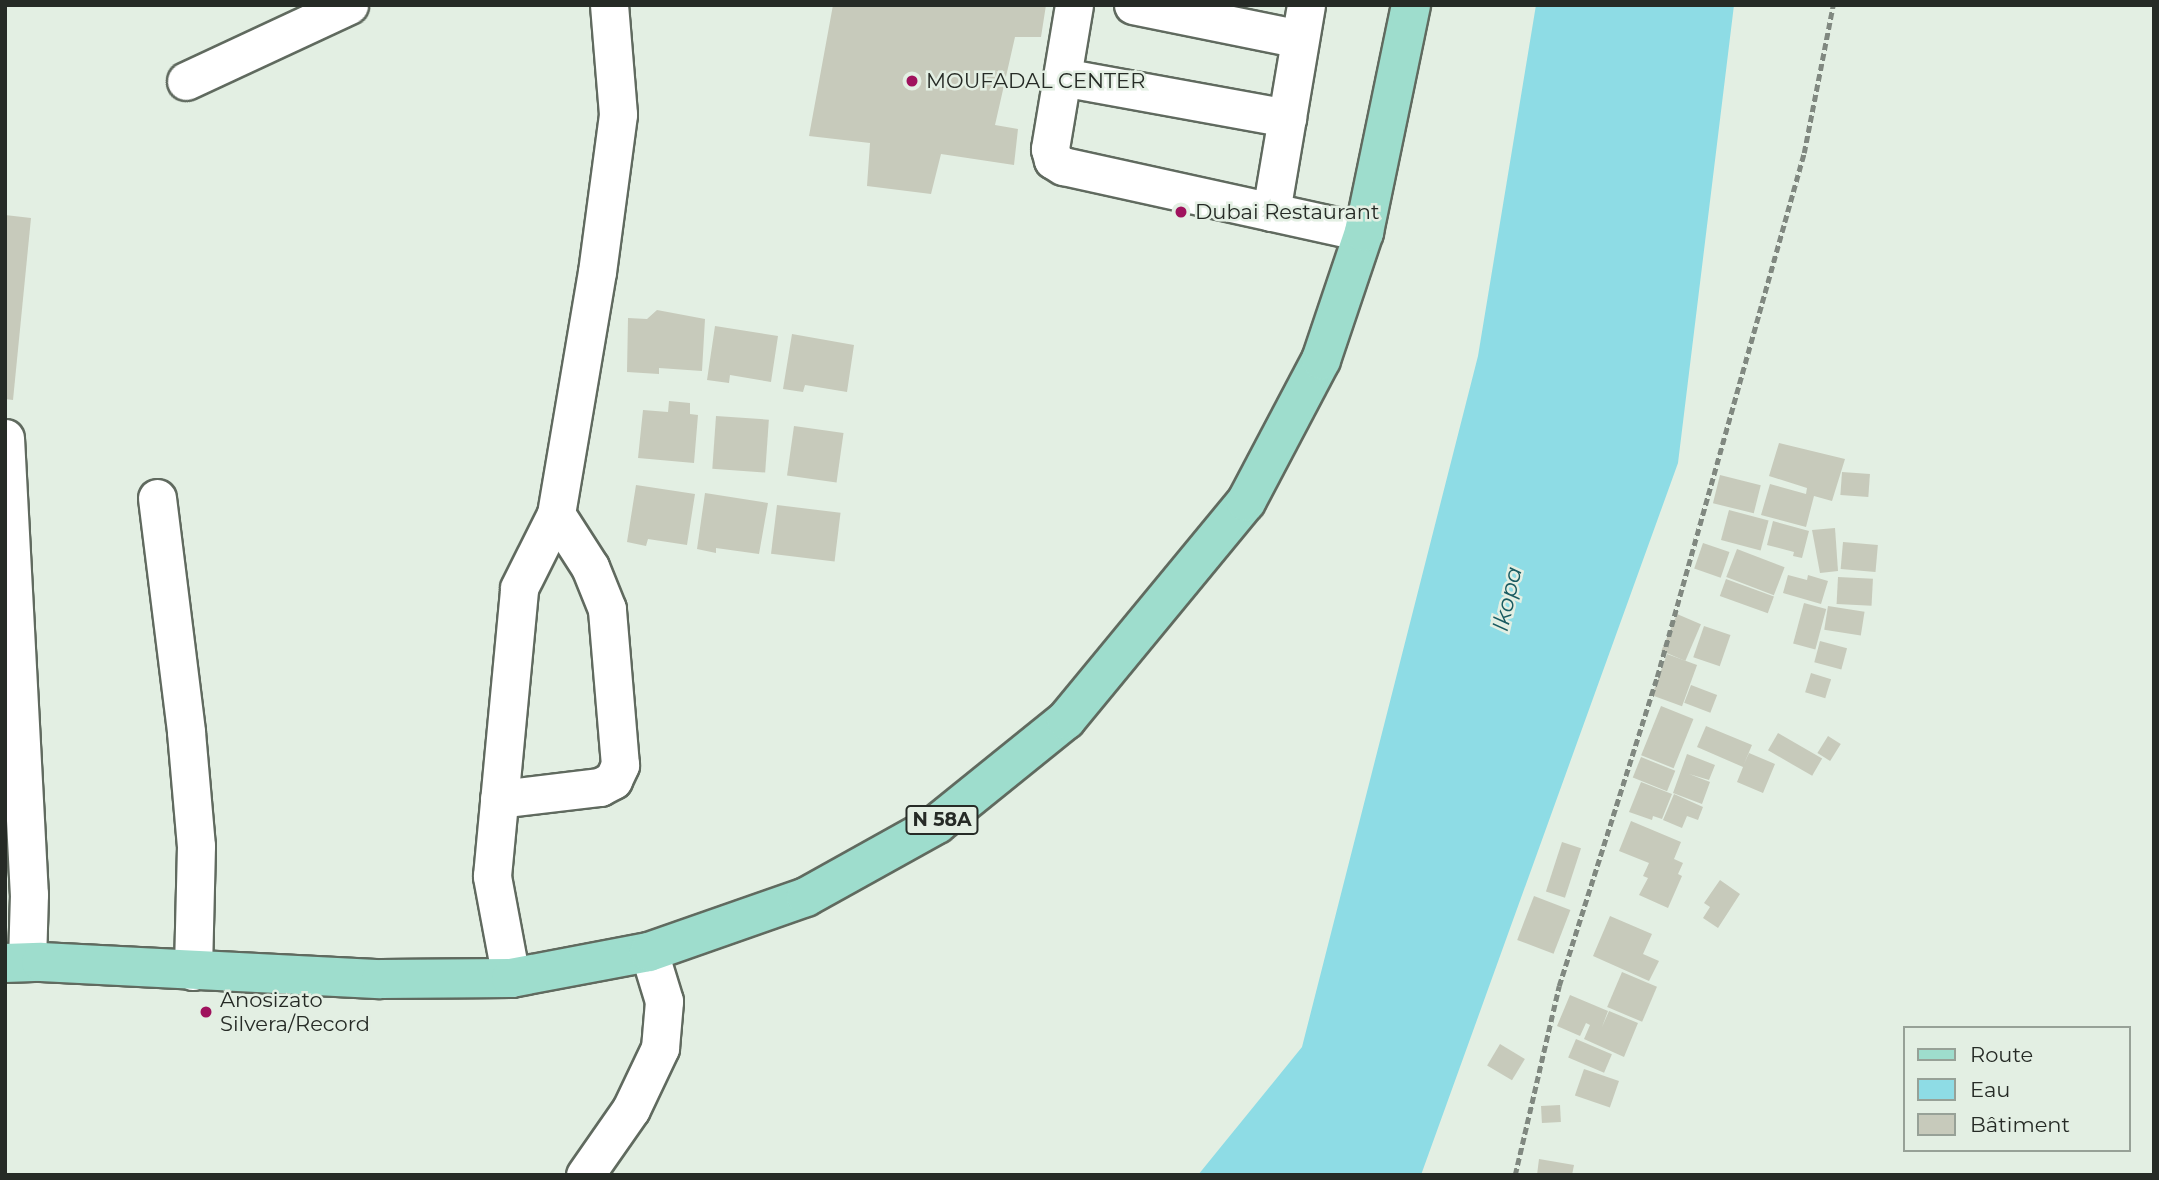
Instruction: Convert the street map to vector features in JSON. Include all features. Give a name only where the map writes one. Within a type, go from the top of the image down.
[{"type":"main road","name":"N 58A","points":[[16,962],[381,979],[511,978],[649,952],[806,897],[937,824],[1066,720],[1246,502],[1321,360],[1364,233],[1411,5]]},
{"type":"lane","points":[[186,81],[349,5]]},
{"type":"lane","points":[[511,978],[492,876],[519,588],[556,514],[597,272],[618,114],[608,5]]},
{"type":"lane","points":[[1074,5],[1050,149],[1053,160],[1063,166],[1364,233]]},
{"type":"lane","points":[[1133,5],[1303,22],[1271,212]]},
{"type":"lane","points":[[1062,76],[1287,118]]},
{"type":"lane","points":[[5,438],[8,540],[29,894],[16,962]]},
{"type":"lane","points":[[157,498],[186,732],[196,846],[193,971]]},
{"type":"lane","points":[[499,799],[600,787],[613,780],[620,765],[607,609],[590,567],[556,514]]},
{"type":"lane","points":[[585,1175],[631,1109],[660,1048],[664,1001],[649,952]]},
{"type":"path","points":[[1515,1175],[1559,986],[1657,677],[1804,153],[1833,5]]},
{"type":"water","name":"Ikopa","points":[[1536,5],[1734,5],[1678,463],[1421,1175],[1198,1175],[1302,1047],[1478,356]]},
{"type":"building","name":"MOUFADAL CENTER","points":[[833,5],[1046,5],[1041,37],[1015,37],[995,125],[1018,129],[1014,165],[941,154],[931,194],[867,186],[870,143],[809,136]]},
{"type":"building","points":[[5,215],[31,218],[13,400],[5,399]]},
{"type":"building","points":[[657,310],[705,319],[702,371],[659,368],[659,374],[627,372],[628,318],[647,319]]},
{"type":"building","points":[[715,326],[778,336],[771,382],[730,375],[729,383],[707,380]]},
{"type":"building","points":[[792,334],[854,345],[847,392],[805,385],[803,392],[783,389]]},
{"type":"building","points":[[669,401],[690,403],[690,414],[698,415],[694,463],[638,458],[643,410],[668,412]]},
{"type":"building","points":[[716,416],[769,420],[765,473],[712,469]]},
{"type":"building","points":[[794,426],[844,433],[837,482],[787,476]]},
{"type":"building","points":[[1779,443],[1845,459],[1832,501],[1814,496],[1806,527],[1761,515],[1770,484],[1806,494],[1807,488],[1769,476]]},
{"type":"building","points":[[1842,472],[1870,474],[1868,497],[1840,495]]},
{"type":"building","points":[[1720,475],[1761,485],[1754,513],[1713,503]]},
{"type":"building","points":[[636,485],[695,494],[687,545],[648,539],[646,546],[627,542]]},
{"type":"building","points":[[705,493],[768,503],[759,554],[716,548],[716,553],[697,549]]},
{"type":"building","points":[[777,505],[841,513],[835,561],[771,554]]},
{"type":"building","points":[[1729,510],[1769,521],[1761,551],[1721,540]]},
{"type":"building","points":[[1773,521],[1809,531],[1802,558],[1793,556],[1794,552],[1767,545]]},
{"type":"building","points":[[1835,528],[1838,571],[1820,573],[1812,530]]},
{"type":"building","points":[[1843,542],[1878,545],[1876,572],[1841,569]]},
{"type":"building","points":[[1703,543],[1729,552],[1721,578],[1694,569]]},
{"type":"building","points":[[1737,549],[1785,567],[1774,595],[1726,577]]},
{"type":"building","points":[[1788,575],[1807,580],[1808,575],[1828,581],[1821,604],[1783,593]]},
{"type":"building","points":[[1838,577],[1873,579],[1872,606],[1837,604]]},
{"type":"building","points":[[1726,579],[1774,596],[1768,613],[1720,596]]},
{"type":"building","points":[[1804,603],[1826,609],[1815,650],[1793,644]]},
{"type":"building","points":[[1828,606],[1865,612],[1861,635],[1824,630]]},
{"type":"building","points":[[1677,614],[1701,624],[1685,661],[1661,651]]},
{"type":"building","points":[[1704,626],[1730,635],[1720,666],[1693,657]]},
{"type":"building","points":[[1820,641],[1847,648],[1841,669],[1814,662]]},
{"type":"building","points":[[1667,654],[1697,665],[1682,706],[1652,695]]},
{"type":"building","points":[[1811,673],[1831,679],[1825,698],[1805,692]]},
{"type":"building","points":[[1691,685],[1717,695],[1710,713],[1684,703]]},
{"type":"building","points":[[1661,706],[1693,719],[1674,768],[1641,755]]},
{"type":"building","points":[[1706,726],[1752,745],[1744,764],[1749,753],[1775,764],[1763,793],[1737,782],[1743,767],[1697,747]]},
{"type":"building","points":[[1778,733],[1822,758],[1812,776],[1768,750]]},
{"type":"building","points":[[1828,736],[1841,744],[1830,761],[1817,753]]},
{"type":"building","points":[[1687,754],[1715,765],[1709,780],[1689,774],[1710,782],[1702,804],[1673,793]]},
{"type":"building","points":[[1641,757],[1675,771],[1667,791],[1633,777]]},
{"type":"building","points":[[1641,782],[1672,794],[1662,819],[1653,816],[1652,820],[1629,812]]},
{"type":"building","points":[[1674,794],[1703,807],[1698,820],[1687,816],[1682,828],[1663,820]]},
{"type":"building","points":[[1631,821],[1681,842],[1674,859],[1683,863],[1678,874],[1682,876],[1668,908],[1639,895],[1648,878],[1643,876],[1649,863],[1619,851]]},
{"type":"building","points":[[1562,842],[1581,848],[1565,898],[1546,891]]},
{"type":"building","points":[[1720,880],[1740,894],[1718,928],[1703,918],[1710,907],[1704,903]]},
{"type":"building","points":[[1534,896],[1570,910],[1554,954],[1517,940]]},
{"type":"building","points":[[1610,916],[1652,934],[1643,954],[1659,961],[1649,981],[1593,956]]},
{"type":"building","points":[[1622,972],[1657,987],[1642,1022],[1607,1007]]},
{"type":"building","points":[[1570,995],[1608,1011],[1602,1027],[1609,1011],[1638,1023],[1624,1057],[1584,1039],[1590,1025],[1586,1023],[1580,1036],[1557,1026]]},
{"type":"building","points":[[1576,1039],[1612,1054],[1604,1073],[1568,1057]]},
{"type":"building","points":[[1500,1044],[1525,1059],[1512,1080],[1487,1065]]},
{"type":"building","points":[[1584,1069],[1619,1081],[1610,1108],[1575,1095]]},
{"type":"building","points":[[1560,1105],[1561,1122],[1542,1123],[1541,1106]]},
{"type":"building","points":[[1539,1159],[1574,1165],[1572,1175],[1537,1175]]},
{"type":"place","name":"MOUFADAL CENTER","points":[[912,81]]},
{"type":"place","name":"Dubai Restaurant","points":[[1181,212]]},
{"type":"place","name":"Anosizato Silvera/Record","points":[[206,1012]]}]
